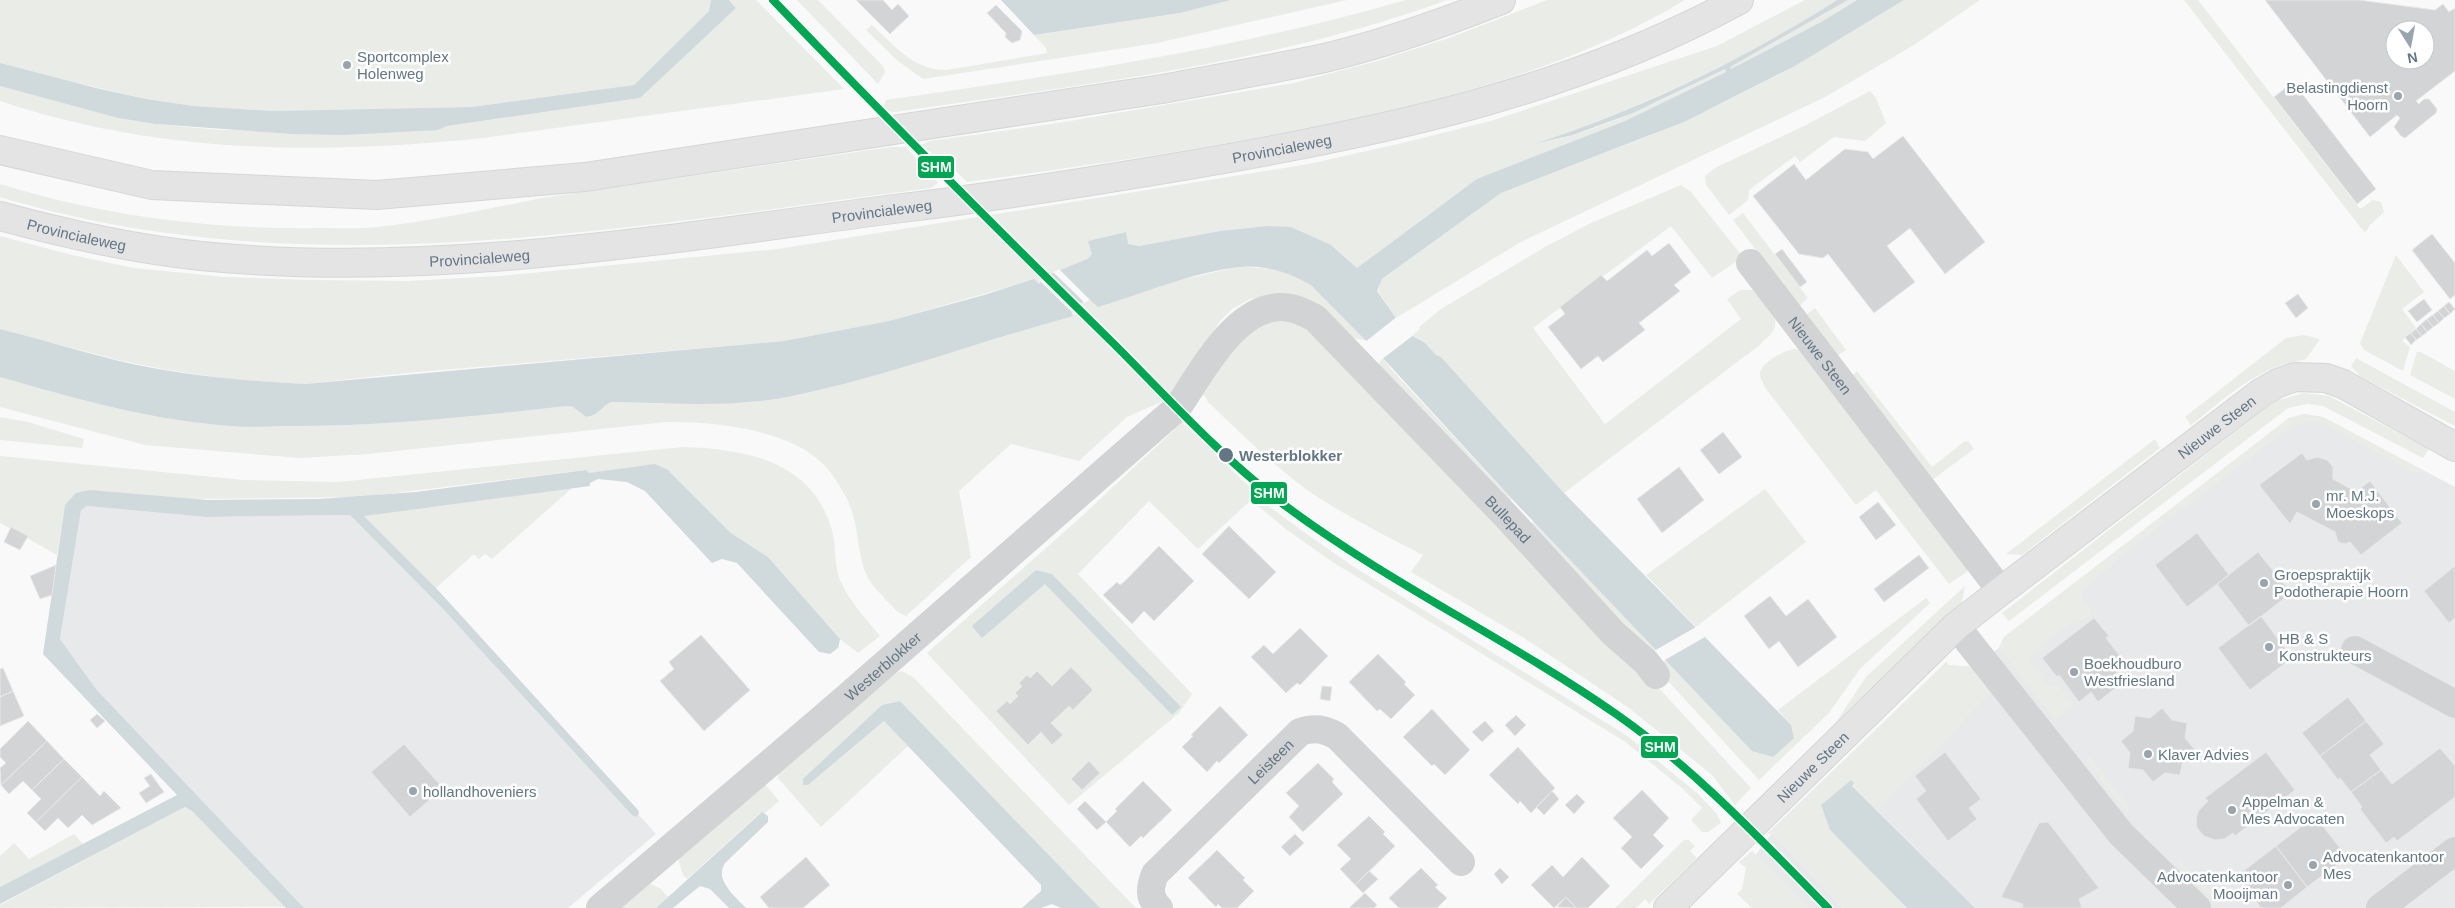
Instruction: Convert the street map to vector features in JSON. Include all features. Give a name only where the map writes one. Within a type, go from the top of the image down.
[{"type":"main road","points":[[0,150],[162,186],[376,196],[585,177],[1162,89],[1248,73],[1321,58],[1467,13],[1502,0]]},
{"type":"main road","name":"Provincialeweg","points":[[0,216],[63,233],[142,249],[238,259],[324,263],[400,262],[499,258],[614,245],[1068,185],[1301,146],[1395,126],[1462,109],[1567,76],[1684,28],[1739,0]]},
{"type":"main road","name":"Nieuwe Steen","points":[[1668,908],[1956,626],[2262,392],[2278,383],[2295,377],[2326,378],[2343,384],[2455,446]]},
{"type":"street","name":"Nieuwe Steen","points":[[1750,263],[2001,591]]},
{"type":"street","name":"Westerblokker","points":[[600,908],[845,699],[1178,407],[1214,353],[1245,318],[1265,308],[1289,308],[1298,311],[1315,318],[1360,363]]},
{"type":"street","name":"Bullepad","points":[[1360,363],[1508,517],[1613,634],[1652,665]]},
{"type":"street","points":[[1956,626],[2121,834],[2197,908]]},
{"type":"street","points":[[2355,650],[2455,704]]},
{"type":"street","name":"Leisteen","points":[[1159,908],[1154,902],[1150,888],[1155,874],[1300,732],[1312,728],[1324,729],[1337,736],[1461,862]]},
{"type":"street","points":[[2380,908],[2455,851]]},
{"type":"shaded area","name":"Sportcomplex Holenweg","points":[[0,0],[711,0],[709,11],[634,85],[471,107],[272,111],[194,106],[146,99],[9,67],[0,63]]},
{"type":"shaded area","points":[[711,0],[729,0],[736,8],[640,98],[447,126],[438,130],[343,135],[292,134],[155,124],[118,118],[0,86],[0,63],[96,88],[146,99],[194,106],[272,111],[471,107],[634,85],[709,11]]},
{"type":"shaded area","points":[[729,0],[756,0],[844,89],[483,138],[360,147],[300,148],[239,146],[119,132],[60,119],[0,101],[0,86],[118,118],[155,124],[220,130],[438,130],[447,126],[640,98],[736,7]]},
{"type":"shaded area","points":[[797,0],[818,0],[883,66],[885,72],[878,84]]},
{"type":"shaded area","points":[[1001,0],[1231,0],[1180,13],[1034,35]]},
{"type":"shaded area","points":[[1231,0],[1347,0],[1157,43],[923,79],[898,61],[866,30],[872,25],[905,55],[915,61],[924,66],[947,70],[1047,53],[1046,48],[1034,35],[1180,13]]},
{"type":"shaded area","points":[[1406,0],[1447,0],[1380,22],[1312,41],[1243,57],[1104,82],[894,112],[888,111],[884,107],[886,100],[1017,81],[1213,47],[1278,33]]},
{"type":"shaded area","points":[[1547,0],[1685,0],[1644,23],[1601,43],[1515,76],[1425,102],[1288,132],[1151,156],[967,182],[956,171],[953,157],[942,161],[921,145],[930,141],[1058,123],[1294,83],[1377,61],[1449,38]]},
{"type":"shaded area","points":[[1805,0],[1837,0],[1766,43],[1692,81],[1576,130],[1537,144],[1586,131],[1610,122],[1657,102],[1725,69],[1726,72],[1625,121],[1506,168],[1446,202],[1357,268],[1331,245],[1267,226],[1220,231],[1139,246],[1128,245],[1125,232],[1089,241],[1092,254],[1087,259],[1049,276],[1039,284],[1025,282],[889,321],[784,341],[407,373],[305,384],[237,380],[168,370],[118,360],[0,329],[0,236],[72,255],[134,268],[225,277],[310,280],[408,281],[499,276],[778,249],[1309,164],[1402,143],[1494,120],[1717,46]]},
{"type":"shaded area","points":[[1837,0],[1848,0],[1730,67],[1731,69],[1821,22],[1857,0],[1904,0],[1793,67],[1686,121],[1501,193],[1382,279],[1377,291],[1396,318],[1413,336],[1425,343],[1436,355],[1441,357],[1564,493],[1791,725],[1794,738],[1773,757],[1752,751],[1512,499],[1382,357],[1312,286],[1296,277],[1277,270],[1248,266],[1221,270],[1168,284],[1098,307],[1087,297],[1071,314],[1073,316],[863,379],[792,396],[770,400],[725,403],[611,402],[594,415],[586,417],[573,407],[567,406],[397,422],[328,426],[238,427],[143,414],[85,401],[0,377],[0,329],[119,361],[165,370],[235,379],[305,384],[784,341],[889,321],[1034,279],[1039,284],[1046,276],[1087,259],[1092,254],[1088,241],[1126,232],[1128,244],[1139,246],[1220,231],[1267,226],[1291,227],[1331,245],[1357,268],[1477,179],[1625,121],[1726,72],[1725,69],[1633,113],[1573,135],[1535,144],[1614,115],[1728,63]]},
{"type":"shaded area","points":[[1848,0],[1856,0],[1821,22],[1731,69],[1729,67]]},
{"type":"shaded area","points":[[1904,0],[1980,0],[1914,45],[1825,97],[1519,243],[1396,318],[1378,291],[1381,280],[1501,193],[1646,137],[1712,108],[1782,73]]},
{"type":"shaded area","points":[[2184,0],[2198,0],[2360,209],[2373,200],[2381,202],[2384,212],[2370,225],[2365,233]]},
{"type":"shaded area","points":[[1870,91],[1876,98],[1886,123],[1865,141],[1834,137],[1800,162],[1795,156],[1749,190],[1748,200],[1729,215],[1706,185],[1705,176],[1715,168],[1804,126]]},
{"type":"shaded area","points":[[891,147],[906,147],[938,183],[931,188],[699,219],[582,232],[464,242],[347,245],[230,240],[114,225],[0,197],[0,184],[78,205],[159,219],[280,228],[371,228],[439,218],[542,198]]},
{"type":"shaded area","points":[[1681,185],[1691,192],[1743,257],[1712,278],[1671,226],[1533,328],[1605,424],[1741,319],[1727,299],[1740,290],[1755,290],[1774,316],[1774,328],[1761,344],[1564,493],[1441,357],[1412,335],[1441,309],[1545,247],[1591,223]]},
{"type":"shaded area","points":[[1743,213],[1808,298],[1799,306],[1733,220]]},
{"type":"shaded area","points":[[2396,255],[2424,292],[2402,309],[2416,328],[2402,341],[2410,347],[2403,371],[2364,350],[2360,343]]},
{"type":"shaded area","points":[[1240,266],[1279,270],[1292,274],[1304,281],[1327,299],[1366,340],[1355,339],[1355,341],[1283,297],[1250,299],[1232,309],[1220,321],[1178,386],[1161,402],[1127,417],[1079,461],[1011,444],[959,491],[971,557],[906,616],[893,607],[869,579],[861,558],[851,509],[834,477],[824,465],[809,453],[791,443],[771,435],[750,430],[705,423],[666,422],[368,454],[300,458],[145,445],[0,407],[0,377],[85,401],[143,414],[201,423],[246,427],[328,426],[397,422],[567,406],[573,407],[586,417],[594,415],[611,402],[678,404],[743,401],[791,396],[876,375],[1072,316],[1070,314],[1087,297],[1195,277]]},
{"type":"shaded area","points":[[1815,308],[1846,350],[1837,356],[1807,314]]},
{"type":"shaded area","points":[[1264,318],[1302,320],[1656,685],[1751,788],[1735,805],[1712,775],[1629,708],[1524,638],[1411,572],[1423,555],[1370,528],[1319,498],[1275,464],[1248,440],[1208,402],[1205,396],[1198,394],[1222,357]]},
{"type":"shaded area","points":[[2304,335],[2320,339],[2306,359],[2279,366],[2256,377],[2233,392],[2191,425],[2185,417],[2286,338]]},
{"type":"shaded area","points":[[1794,349],[1800,350],[1966,563],[1968,571],[1949,584],[1876,490],[1856,505],[1761,380],[1761,370],[1768,362],[1779,354]]},
{"type":"shaded area","points":[[2417,352],[2421,352],[2455,371],[2455,399],[2410,375]]},
{"type":"shaded area","points":[[1382,357],[1512,499],[1504,503],[1378,367]]},
{"type":"shaded area","points":[[2356,358],[2455,412],[2455,426],[2361,377],[2351,366]]},
{"type":"shaded area","points":[[1857,371],[1932,467],[1965,441],[1969,442],[1974,449],[1932,480],[1852,376]]},
{"type":"shaded area","points":[[2304,393],[2329,396],[2429,449],[2423,458],[2323,406],[2307,404],[2288,408],[2009,621],[2002,613],[2275,401]]},
{"type":"shaded area","points":[[2304,414],[2323,417],[2455,487],[2455,908],[1975,908],[1852,785],[1946,662],[1949,665],[1972,667],[1999,648],[2004,637],[2289,418]]},
{"type":"shaded area","points":[[2304,414],[2323,417],[2422,470],[2418,475],[2323,423],[2305,422],[2288,429],[2169,520],[2165,514],[2289,418]]},
{"type":"shaded area","points":[[0,417],[28,422],[84,439],[82,448],[0,440]]},
{"type":"shaded area","points":[[1179,419],[1270,507],[1354,567],[1626,735],[1697,793],[1717,814],[1721,823],[1708,832],[1702,832],[1691,820],[1702,808],[1683,789],[1624,741],[1331,561],[1287,530],[1251,500],[1198,549],[1149,501],[1078,574],[1192,694],[1179,713],[1069,805],[927,653],[1081,517],[1175,429],[1172,425]],"holes":[[[1036,570],[1052,574],[1180,707],[1172,715],[1045,583],[972,627]]]},
{"type":"shaded area","points":[[2155,439],[2160,448],[2022,555],[2006,554]]},
{"type":"shaded area","points":[[683,447],[706,448],[751,455],[771,462],[790,472],[806,485],[820,502],[830,524],[840,580],[858,610],[880,636],[858,653],[840,639],[768,557],[731,533],[668,470],[589,473],[585,470],[362,497],[184,499],[65,505],[57,555],[0,523],[0,456],[244,480],[338,482]]},
{"type":"shaded area","points":[[655,464],[668,470],[731,533],[768,557],[840,639],[838,648],[830,654],[819,652],[737,563],[722,559],[712,563],[645,491],[627,482],[598,479],[590,483],[590,486],[364,516],[436,588],[638,810],[637,817],[632,815],[443,609],[350,515],[206,517],[87,506],[81,510],[60,639],[96,689],[304,908],[286,908],[192,811],[185,807],[0,904],[0,887],[177,795],[43,654],[65,505],[76,493],[90,490],[207,500],[319,499],[416,492],[586,470],[589,473]]},
{"type":"shaded area","points":[[572,488],[492,559],[485,554],[479,559],[474,554],[436,588],[364,516],[367,514]]},
{"type":"shaded area","points":[[1765,489],[1806,542],[1696,627],[1646,575]]},
{"type":"shaded area","points":[[87,506],[206,517],[350,515],[443,609],[637,817],[639,815],[656,834],[568,908],[304,908],[96,689],[60,639],[81,509]]},
{"type":"shaded area","points":[[2161,517],[2164,523],[2120,557],[2080,595],[2091,610],[2089,614],[2082,620],[2059,631],[2029,658],[2046,684],[2051,686],[2058,684],[2073,706],[2055,720],[1999,648],[2004,637]]},
{"type":"shaded area","points":[[1534,521],[1656,650],[1647,655],[1530,525]]},
{"type":"shaded area","points":[[1036,570],[1052,574],[1181,707],[1172,715],[1045,584],[982,638],[972,626]]},
{"type":"shaded area","points":[[1965,586],[1962,602],[1836,722],[1866,677]]},
{"type":"shaded area","points":[[1926,598],[1930,603],[1860,669],[1829,713],[1759,780],[1657,669],[1666,660],[1674,668],[1791,725],[1778,710]]},
{"type":"shaded area","points":[[1946,662],[1949,665],[1972,667],[1992,692],[1877,810],[1852,785],[1851,780],[1821,805],[1830,830],[1907,908],[1843,908],[1772,833],[1766,835]]},
{"type":"shaded area","points":[[902,671],[913,677],[1136,908],[1100,908],[900,701],[882,705],[808,785],[884,721],[908,746],[821,827],[778,778],[779,772],[895,673]]},
{"type":"shaded area","points":[[900,701],[1100,908],[1061,908],[1052,904],[1041,908],[1022,908],[1041,891],[1041,885],[884,721],[808,785],[803,785],[803,779],[882,705]]},
{"type":"shaded area","points":[[2089,756],[2131,810],[2127,812],[2085,759]]},
{"type":"shaded area","points":[[1851,780],[1854,783],[1852,786],[1975,908],[1907,908],[1830,830],[1821,805]]},
{"type":"shaded area","points":[[765,784],[779,801],[765,813],[760,813],[687,879],[683,875],[678,858]]},
{"type":"shaded area","points":[[185,807],[192,811],[285,907],[0,908],[0,905]]},
{"type":"shaded area","points":[[762,812],[768,816],[768,822],[725,863],[722,869],[722,876],[727,887],[746,908],[729,908],[710,889],[700,886],[673,908],[656,908]]},
{"type":"shaded area","points":[[1772,833],[1843,908],[1794,908],[1746,868]]},
{"type":"shaded area","points":[[74,834],[83,844],[0,887],[0,856],[14,843],[29,859]]},
{"type":"shaded area","points":[[1684,840],[1689,840],[1695,846],[1690,851],[1697,858],[1649,904],[1645,899],[1636,908],[1615,908]]},
{"type":"shaded area","points":[[1752,851],[1809,908],[1752,908],[1737,894],[1742,889],[1746,868],[1739,862]]},
{"type":"shaded area","points":[[2179,860],[2212,893],[2208,896],[2176,863]]},
{"type":"shaded area","points":[[649,883],[661,889],[668,897],[656,908],[620,908]]},
{"type":"pier","points":[[1059,269],[1089,299],[1088,301],[1085,303],[1053,272]]},
{"type":"pier","points":[[1045,274],[1049,274],[1082,306],[1075,315],[1039,280]]},
{"type":"pier","points":[[1398,316],[1415,334],[1381,360],[1365,342]]},
{"type":"pier","points":[[1696,627],[1705,637],[1663,661],[1654,651]]},
{"type":"building","points":[[856,0],[883,0],[892,10],[898,4],[909,16],[890,34]]},
{"type":"building","points":[[2265,0],[2359,0],[2435,10],[2443,4],[2449,12],[2455,8],[2455,71],[2416,101],[2419,104],[2424,99],[2429,99],[2437,109],[2436,113],[2405,138],[2394,127],[2400,118],[2397,115],[2370,137]]},
{"type":"building","points":[[996,5],[1022,31],[1020,40],[1012,43],[1005,37],[1006,33],[987,13]]},
{"type":"building","points":[[2293,82],[2376,189],[2357,204],[2274,97]]},
{"type":"building","points":[[1903,136],[1985,242],[1945,274],[1910,228],[1887,246],[1915,282],[1874,313],[1828,254],[1823,258],[1799,254],[1753,196],[1794,164],[1806,180],[1845,149],[1868,152],[1873,159]]},
{"type":"building","points":[[2432,234],[2455,263],[2455,295],[2450,299],[2412,250]]},
{"type":"building","points":[[1669,243],[1691,272],[1674,285],[1680,291],[1639,323],[1645,330],[1603,362],[1598,356],[1581,369],[1548,327],[1565,314],[1560,307],[1601,275],[1607,281],[1647,250],[1652,256]]},
{"type":"building","points":[[1782,249],[1807,282],[1800,287],[1775,254]]},
{"type":"building","points":[[2298,294],[2308,308],[2296,318],[2285,303]]},
{"type":"building","points":[[2424,299],[2432,310],[2417,322],[2408,311]]},
{"type":"building","points":[[2449,302],[2455,309],[2450,314],[2444,306]]},
{"type":"building","points":[[2444,306],[2450,314],[2444,318],[2438,311]]},
{"type":"building","points":[[2438,311],[2444,318],[2439,323],[2433,315]]},
{"type":"building","points":[[2433,315],[2439,323],[2433,327],[2427,319]]},
{"type":"building","points":[[2427,319],[2433,327],[2427,332],[2421,324]]},
{"type":"building","points":[[2421,324],[2427,332],[2422,336],[2416,329]]},
{"type":"building","points":[[2416,329],[2422,336],[2416,340],[2411,333]]},
{"type":"building","points":[[2411,333],[2416,340],[2411,345],[2405,337]]},
{"type":"building","points":[[1723,432],[1742,457],[1719,474],[1700,450]]},
{"type":"building","points":[[2302,453],[2307,460],[2317,457],[2327,460],[2333,467],[2333,479],[2356,492],[2370,481],[2402,523],[2361,555],[2350,542],[2345,544],[2338,542],[2335,532],[2297,512],[2290,524],[2259,485]]},
{"type":"building","points":[[1679,467],[1704,500],[1662,533],[1637,499]]},
{"type":"building","points":[[1878,502],[1896,525],[1876,540],[1859,517]]},
{"type":"building","points":[[1229,526],[1276,572],[1249,599],[1202,554]]},
{"type":"building","points":[[11,527],[28,536],[20,550],[4,542]]},
{"type":"building","points":[[2197,533],[2229,575],[2187,607],[2155,565]]},
{"type":"building","points":[[1159,546],[1194,581],[1154,621],[1144,611],[1132,624],[1103,595],[1117,582],[1120,585],[1125,581]]},
{"type":"building","points":[[2258,552],[2291,593],[2249,626],[2217,584]]},
{"type":"building","points":[[1919,555],[1929,568],[1884,602],[1874,589]]},
{"type":"building","points":[[56,565],[52,595],[40,599],[30,576]]},
{"type":"building","points":[[2455,566],[2455,618],[2449,623],[2424,591]]},
{"type":"building","points":[[1770,596],[1786,616],[1808,599],[1837,637],[1798,667],[1779,641],[1769,649],[1744,616]]},
{"type":"building","points":[[2261,616],[2292,658],[2250,690],[2218,648]]},
{"type":"building","points":[[2094,618],[2109,636],[2106,638],[2127,665],[2115,674],[2123,682],[2098,702],[2091,692],[2079,702],[2059,675],[2057,677],[2042,658]]},
{"type":"building","points":[[1300,628],[1328,656],[1300,685],[1297,683],[1286,693],[1251,657],[1264,645],[1273,654]]},
{"type":"building","points":[[701,635],[750,690],[704,731],[660,681],[674,669],[669,662]]},
{"type":"building","points":[[1378,654],[1406,682],[1404,684],[1415,695],[1391,719],[1380,709],[1377,711],[1349,682]]},
{"type":"building","points":[[1071,667],[1093,690],[1073,710],[1069,706],[1051,723],[1063,735],[1052,745],[1041,732],[1028,745],[996,711],[1007,701],[1010,704],[1018,696],[1015,693],[1022,686],[1019,683],[1027,675],[1030,678],[1037,671],[1052,686]]},
{"type":"building","points":[[3,668],[13,691],[0,697],[0,669]]},
{"type":"building","points":[[1322,686],[1332,687],[1330,701],[1320,699]]},
{"type":"building","points":[[13,691],[24,716],[0,726],[0,697]]},
{"type":"building","points":[[2348,697],[2366,721],[2320,756],[2302,733]]},
{"type":"building","points":[[1220,706],[1248,735],[1207,772],[1182,747],[1193,736],[1191,735]]},
{"type":"building","points":[[2162,708],[2172,720],[2187,723],[2185,738],[2195,750],[2183,760],[2180,775],[2165,773],[2153,782],[2143,770],[2128,768],[2130,753],[2121,741],[2133,731],[2135,716],[2150,718]]},
{"type":"building","points":[[1432,709],[1470,750],[1445,775],[1434,764],[1432,766],[1403,737]]},
{"type":"building","points":[[97,714],[105,721],[97,728],[90,720]]},
{"type":"building","points":[[1516,715],[1526,725],[1515,736],[1505,725]]},
{"type":"building","points":[[28,721],[47,741],[1,785],[0,768],[6,763],[0,757],[0,749]]},
{"type":"building","points":[[1485,721],[1494,731],[1482,742],[1472,732]]},
{"type":"building","points":[[2366,721],[2384,744],[2370,755],[2381,770],[2351,792],[2340,778],[2338,780],[2320,756]]},
{"type":"building","points":[[47,741],[64,759],[32,790],[23,781],[9,794],[1,785]]},
{"type":"building","points":[[404,744],[443,788],[410,817],[371,772]]},
{"type":"building","points":[[1518,747],[1555,788],[1531,813],[1520,801],[1518,804],[1489,775]]},
{"type":"building","points":[[2440,748],[2455,766],[2455,797],[2397,841],[2394,837],[2386,843],[2360,809],[2362,807],[2351,792],[2381,770],[2392,784]]},
{"type":"building","points":[[1945,752],[1981,799],[1969,808],[1977,819],[1948,841],[1916,799],[1926,791],[1915,776]]},
{"type":"building","points":[[2266,752],[2295,790],[2235,836],[2233,833],[2224,839],[2215,840],[2204,836],[2197,828],[2196,818],[2199,810],[2208,801],[2205,798]]},
{"type":"building","points":[[64,759],[82,777],[36,822],[27,813],[41,799],[32,790]]},
{"type":"building","points":[[1089,761],[1100,773],[1082,790],[1071,779]]},
{"type":"building","points":[[1318,763],[1334,779],[1332,782],[1343,794],[1303,832],[1289,817],[1299,806],[1286,793]]},
{"type":"building","points":[[151,774],[164,792],[146,803],[139,793],[150,786],[144,778]]},
{"type":"building","points":[[82,777],[100,796],[104,791],[121,808],[92,825],[82,815],[68,828],[58,818],[45,831],[36,822]]},
{"type":"building","points":[[1143,781],[1172,810],[1143,838],[1141,836],[1130,847],[1106,822],[1117,811],[1115,809]]},
{"type":"building","points":[[1642,790],[1669,818],[1653,835],[1664,846],[1641,869],[1621,848],[1632,837],[1613,818]]},
{"type":"building","points":[[1552,791],[1559,799],[1544,815],[1536,807]]},
{"type":"building","points":[[1577,794],[1585,802],[1574,814],[1565,805]]},
{"type":"building","points":[[1085,801],[1106,822],[1097,830],[1077,809]]},
{"type":"building","points":[[1369,816],[1385,832],[1383,834],[1395,846],[1355,885],[1340,869],[1351,859],[1337,845]]},
{"type":"building","points":[[2315,816],[2347,857],[2307,887],[2276,846]]},
{"type":"building","points":[[2048,822],[2099,888],[2079,899],[2082,908],[2022,908],[2023,904],[2001,897],[2039,823]]},
{"type":"building","points":[[1295,834],[1304,843],[1290,856],[1281,847]]},
{"type":"building","points":[[2276,846],[2307,887],[2281,908],[2261,908],[2237,876]]},
{"type":"building","points":[[1217,850],[1245,878],[1243,880],[1254,891],[1237,908],[1222,908],[1218,904],[1216,907],[1188,878]]},
{"type":"building","points":[[806,857],[830,885],[803,908],[769,908],[760,897]]},
{"type":"building","points":[[1582,857],[1610,886],[1588,908],[1576,908],[1566,897],[1554,908],[1531,885],[1552,865],[1563,877]]},
{"type":"building","points":[[1421,868],[1438,885],[1435,887],[1447,898],[1437,908],[1399,908],[1389,898]]},
{"type":"building","points":[[1500,868],[1509,877],[1502,884],[1494,874]]},
{"type":"building","points":[[1369,871],[1378,879],[1363,893],[1355,885]]},
{"type":"building","points":[[1365,893],[1377,905],[1374,908],[1349,908]]},
{"type":"building","points":[[1566,897],[1576,908],[1557,907]]},
{"type":"transit line","name":"SHM","points":[[773,0],[942,174],[1196,427],[1260,486],[1323,533],[1364,560],[1575,687],[1645,735],[1726,806],[1828,908]]},
{"type":"place","name":"Sportcomplex Holenweg","points":[[347,65]]},
{"type":"place","name":"Belastingdienst Hoorn","points":[[2398,96]]},
{"type":"place","name":"Westerblokker","points":[[1226,455]]},
{"type":"place","name":"mr. M.J. Moeskops","points":[[2316,504]]},
{"type":"place","name":"Groepspraktijk Podotherapie Hoorn","points":[[2264,583]]},
{"type":"place","name":"HB & S Konstrukteurs","points":[[2269,647]]},
{"type":"place","name":"Boekhoudburo Westfriesland","points":[[2074,672]]},
{"type":"place","name":"Klaver Advies","points":[[2148,754]]},
{"type":"place","name":"hollandhoveniers","points":[[413,791]]},
{"type":"place","name":"Appelman & Mes Advocaten","points":[[2232,810]]},
{"type":"place","name":"Advocatenkantoor Mes","points":[[2313,865]]},
{"type":"place","name":"Advocatenkantoor Mooijman","points":[[2288,885]]}]
